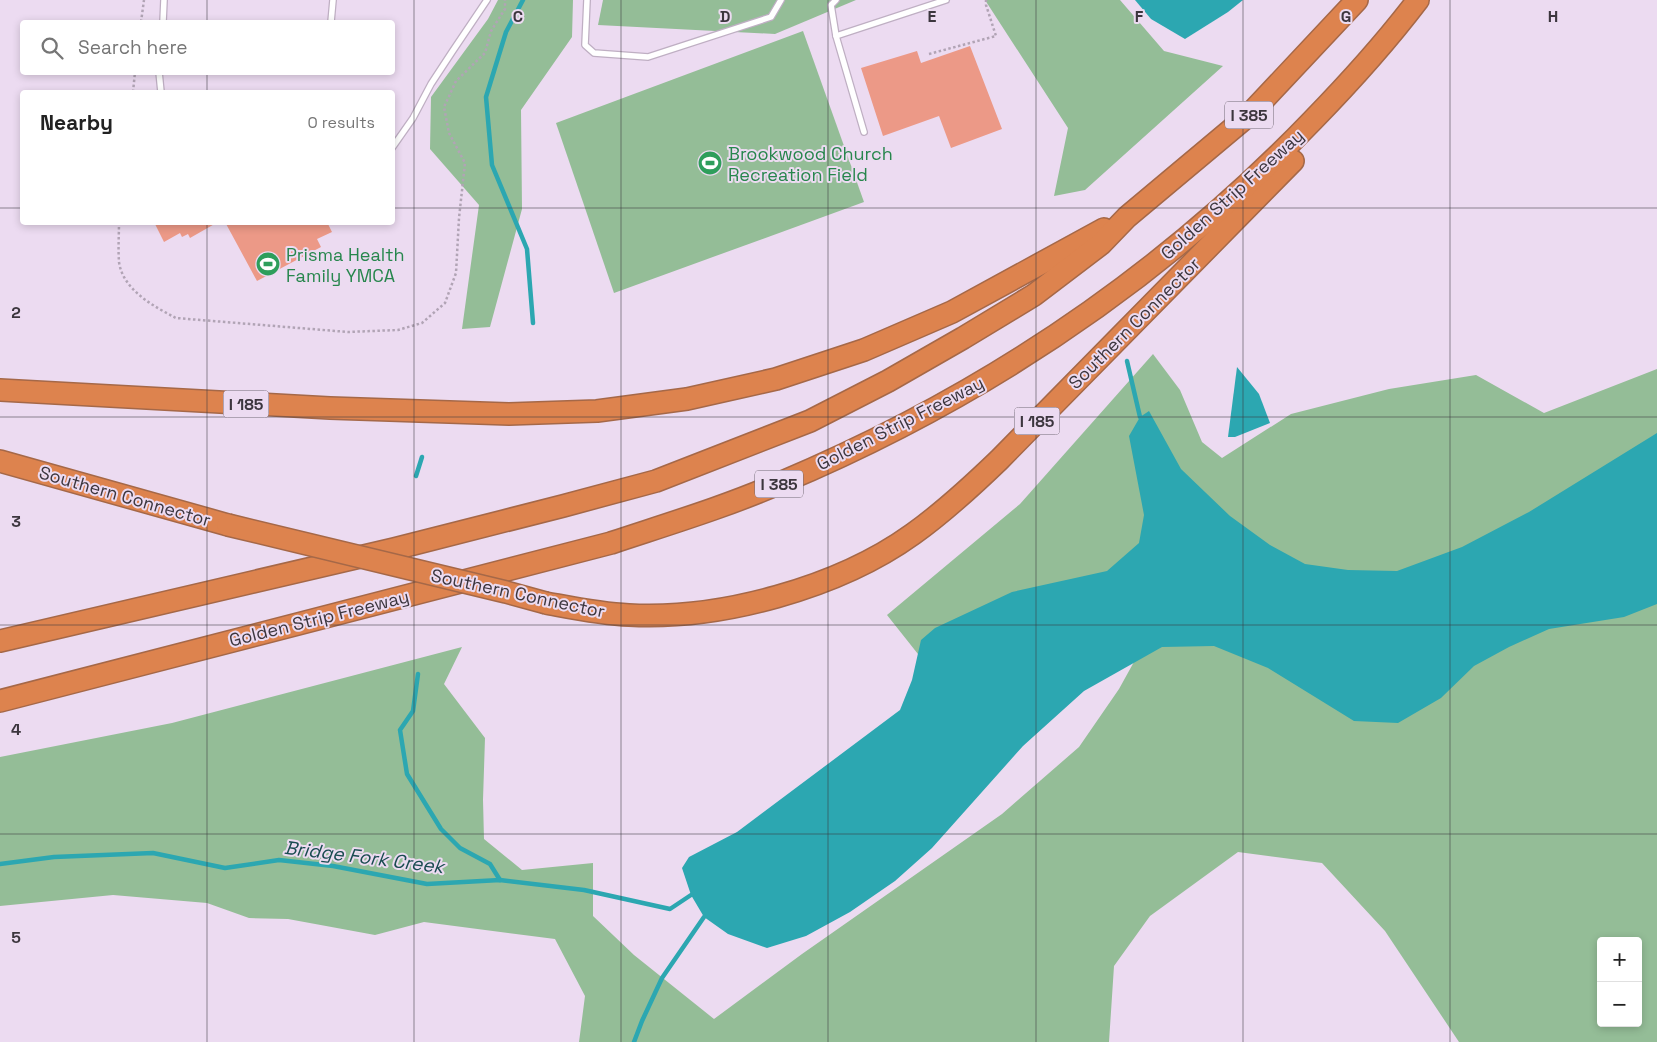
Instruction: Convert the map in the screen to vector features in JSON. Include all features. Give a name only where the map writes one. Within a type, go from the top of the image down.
[{"type":"highway","name":"I 385","points":[[0,641],[394,548],[656,481],[810,420],[888,381],[963,338],[1034,295],[1101,244],[1127,217],[1250,114],[1357,0]]},
{"type":"highway","name":"Southern Connector","points":[[0,461],[228,525],[546,603],[608,614],[631,616],[695,614],[721,610],[787,594],[826,580],[869,561],[912,535],[954,503],[999,460],[1290,164],[1359,90],[1413,7]]},
{"type":"highway","name":"Golden Strip Freeway","points":[[0,701],[611,543],[704,512],[778,484],[865,445],[940,406],[1032,352],[1133,281],[1195,232],[1275,160],[1345,87],[1413,7]]},
{"type":"highway","name":"I 185","points":[[0,390],[330,408],[509,414],[597,411],[687,399],[776,379],[864,350],[952,312],[1127,217]]},
{"type":"lane","points":[[162,20],[164,0]]},
{"type":"lane","points":[[331,20],[333,0]]},
{"type":"lane","points":[[395,144],[487,0]]},
{"type":"lane","points":[[587,0],[585,45],[594,53],[648,57],[771,17],[781,0]]},
{"type":"lane","points":[[836,0],[830,5],[836,36],[864,132]]},
{"type":"lane","points":[[836,36],[946,0]]},
{"type":"lane","points":[[159,75],[161,90]]},
{"type":"path","points":[[141,20],[144,0]]},
{"type":"path","points":[[119,225],[119,263],[126,282],[151,305],[176,318],[348,332],[398,330],[422,323],[444,303],[456,273],[459,218],[465,164],[449,133],[444,107],[456,81],[484,53],[491,31],[505,8],[505,0]]},
{"type":"path","points":[[928,54],[996,36],[986,0]]},
{"type":"path","points":[[133,90],[136,75]]},
{"type":"green space","points":[[498,0],[573,0],[572,37],[521,110],[522,209],[490,327],[462,329],[479,205],[430,149],[431,97],[488,19]]},
{"type":"green space","points":[[603,0],[856,0],[775,34],[598,25]]},
{"type":"green space","points":[[985,0],[1120,0],[1164,51],[1223,66],[1085,190],[1054,196],[1068,128]]},
{"type":"green space","name":"Brookwood Church Recreation Field","points":[[803,31],[864,202],[614,293],[556,123]]},
{"type":"green space","points":[[1153,354],[1180,390],[1202,442],[1222,458],[1291,414],[1389,389],[1476,375],[1544,413],[1657,369],[1657,1042],[1459,1042],[1385,931],[1322,863],[1238,852],[1150,916],[1114,966],[1109,1042],[579,1042],[585,996],[555,939],[424,922],[375,935],[288,919],[249,918],[207,903],[113,895],[0,906],[0,757],[172,723],[462,647],[444,684],[485,738],[484,839],[522,870],[593,863],[593,916],[634,955],[714,1019],[802,954],[1002,814],[1079,747],[1119,689],[1140,651],[937,678],[887,615],[1020,504]]},
{"type":"water","points":[[1135,0],[1243,0],[1228,12],[1185,39],[1151,19]]},
{"type":"water","points":[[1237,367],[1259,394],[1270,423],[1235,437],[1228,437]]},
{"type":"water","points":[[1149,411],[1181,469],[1230,516],[1270,545],[1305,564],[1348,570],[1397,571],[1462,547],[1529,512],[1657,433],[1657,604],[1624,617],[1549,629],[1509,647],[1474,666],[1441,698],[1398,723],[1354,721],[1268,668],[1214,646],[1162,647],[1084,691],[1023,746],[932,848],[895,881],[850,912],[806,936],[767,948],[728,934],[704,917],[691,895],[682,868],[689,857],[737,832],[900,710],[912,680],[921,640],[935,628],[1012,592],[1107,571],[1139,543],[1144,515],[1129,436],[1140,417]]},
{"type":"building","points":[[970,46],[1002,129],[951,148],[939,116],[883,136],[861,68],[917,51],[921,63]]},
{"type":"building","points":[[156,225],[213,225],[190,238],[188,234],[182,237],[180,233],[164,242]]},
{"type":"building","name":"Prisma Health Family YMCA","points":[[227,225],[328,225],[332,232],[317,239],[321,247],[257,281]]},
{"type":"waterway","points":[[523,0],[506,32],[486,97],[492,165],[527,249],[533,323]]},
{"type":"waterway","points":[[1127,361],[1140,417]]},
{"type":"waterway","points":[[416,476],[422,457]]},
{"type":"waterway","points":[[418,674],[413,711],[400,730],[407,774],[441,829],[460,848],[490,864],[500,880]]},
{"type":"waterway","name":"Bridge Fork Creek","points":[[0,864],[54,857],[153,853],[225,868],[279,860],[333,866],[427,884],[500,880],[584,890],[670,909],[691,895]]},
{"type":"waterway","points":[[634,1042],[662,978],[704,917]]},
{"type":"place","name":"Brookwood Church Recreation Field","points":[[710,163]]},
{"type":"place","name":"Prisma Health Family YMCA","points":[[268,264]]}]
